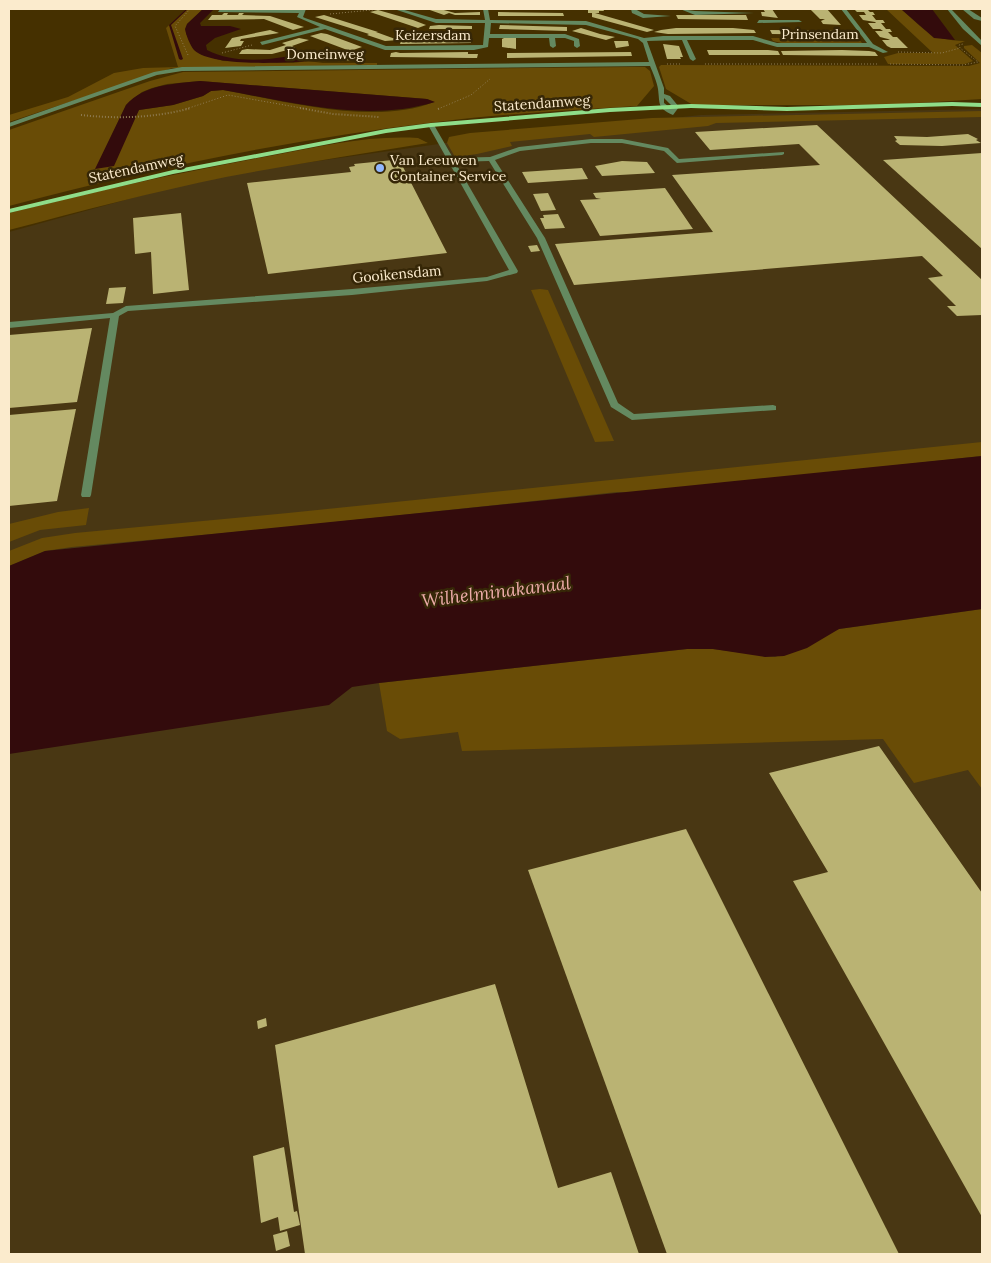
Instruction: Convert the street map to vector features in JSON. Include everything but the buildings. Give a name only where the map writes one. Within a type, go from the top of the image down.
[{"type":"main road","name":"Statendamweg","points":[[952,104],[982,101]]},
{"type":"main road","name":"Statendamweg","points":[[433,128],[675,110],[741,111],[952,104],[982,105]]},
{"type":"main road","name":"Statendamweg","points":[[9,211],[173,172],[328,143],[526,116],[664,108],[675,110]]},
{"type":"street","name":"Prinsendam","points":[[396,9],[436,21],[575,20],[643,40],[764,38],[770,44]]},
{"type":"street","points":[[486,9],[488,22],[487,36]]},
{"type":"street","points":[[633,9],[634,12],[643,16],[668,16]]},
{"type":"street","points":[[683,9],[695,13],[750,11],[762,29]]},
{"type":"street","name":"Prinsendam","points":[[844,9],[870,45]]},
{"type":"street","points":[[949,9],[981,41]]},
{"type":"street","points":[[966,9],[976,18],[982,20]]},
{"type":"street","name":"Keizersdam","points":[[220,12],[302,12],[325,27],[386,48]]},
{"type":"street","points":[[759,22],[799,22]]},
{"type":"street","points":[[262,43],[325,27]]},
{"type":"street","name":"Keizersdam","points":[[378,50],[386,48],[474,48],[486,46],[487,36],[565,36],[577,40],[577,46]]},
{"type":"street","points":[[552,36],[552,46]]},
{"type":"street","points":[[684,38],[693,59]]},
{"type":"street","points":[[643,40],[662,95],[664,108]]},
{"type":"street","name":"Prinsendam","points":[[759,46],[770,44],[870,45],[885,52]]},
{"type":"street","name":"Domeinweg","points":[[9,124],[156,73],[182,69],[494,64],[652,64]]},
{"type":"street","points":[[662,95],[668,97],[675,110]]},
{"type":"street","name":"Gooikensdam","points":[[9,325],[115,315],[126,309],[352,292],[487,279],[514,271],[433,128]]},
{"type":"street","points":[[452,160],[492,160],[519,149],[591,141],[622,141],[666,148],[677,161],[782,153]]},
{"type":"street","points":[[492,160],[542,238],[614,405],[632,417],[773,408]]},
{"type":"street","points":[[86,495],[115,315]]},
{"type":"path","points":[[189,57],[185,52],[175,26],[190,9]]},
{"type":"path","points":[[302,12],[382,9]]},
{"type":"path","points":[[220,54],[262,43]]},
{"type":"path","points":[[885,52],[942,53],[960,48],[959,45],[967,43]]},
{"type":"path","points":[[706,64],[963,65],[978,62],[960,48]]},
{"type":"path","points":[[436,109],[454,103],[482,88],[490,78],[494,64]]},
{"type":"path","points":[[652,64],[687,64]]},
{"type":"path","points":[[56,108],[89,116],[138,117],[188,109],[228,95],[333,114],[381,117]]},
{"type":"shaded area","points":[[186,9],[203,9],[187,24],[186,34],[199,53],[223,61],[293,63],[308,61],[323,63],[377,63],[377,65],[172,68],[9,122],[9,115],[68,97],[114,73],[143,68],[178,67],[166,28]]},
{"type":"shaded area","points":[[886,9],[901,9],[923,29],[943,39],[965,41],[955,45],[973,61],[965,64],[888,64],[884,57],[898,53],[933,53]]},
{"type":"shaded area","points":[[771,38],[858,38],[862,43],[781,43],[773,41]]},
{"type":"shaded area","points":[[972,45],[982,53],[982,99],[886,105],[693,105],[666,89],[659,67],[661,65],[969,66],[980,63],[964,48],[964,46]]},
{"type":"shaded area","points":[[645,67],[650,71],[654,86],[637,106],[462,119],[329,137],[221,156],[9,206],[9,130],[150,81],[183,72]],"holes":[[[200,81],[427,99],[434,102],[410,109],[384,112],[357,112],[301,105],[223,90],[211,91],[203,96],[173,105],[139,110],[96,169],[126,105],[142,92],[167,84]]]},
{"type":"shaded area","points":[[982,109],[982,497],[9,571],[9,232],[212,176],[453,142],[701,115]]},
{"type":"shaded area","points":[[982,111],[982,117],[716,123],[708,126],[594,137],[590,134],[510,142],[512,146],[455,157],[447,143],[449,137],[470,133],[652,118]]},
{"type":"shaded area","points":[[382,138],[418,138],[428,143],[226,177],[144,195],[9,230],[9,213],[108,189],[328,145]]},
{"type":"shaded area","points":[[531,290],[548,290],[614,441],[595,442]]},
{"type":"shaded area","points":[[982,442],[982,456],[635,493],[617,492],[289,527],[72,547],[45,551],[9,566],[9,551],[42,538],[75,533]]},
{"type":"shaded area","points":[[89,508],[86,525],[40,530],[9,542],[9,524],[58,512]]},
{"type":"shaded area","points":[[982,599],[982,1254],[9,1254],[9,728]]},
{"type":"shaded area","points":[[982,609],[982,789],[968,770],[914,783],[883,739],[462,751],[458,732],[400,739],[387,731],[379,683],[687,649],[713,649],[775,657],[839,629]]},
{"type":"water","points":[[203,9],[214,9],[200,23],[201,26],[230,26],[241,29],[215,38],[206,45],[207,50],[216,54],[235,59],[254,60],[284,57],[303,52],[314,53],[308,61],[266,63],[216,59],[203,55],[194,50],[188,40],[185,29],[187,24]]},
{"type":"water","points":[[901,9],[932,9],[955,40],[934,38]]},
{"type":"water","points":[[200,81],[427,99],[435,102],[409,108],[355,111],[302,105],[223,90],[211,91],[203,96],[173,105],[139,110],[114,166],[95,169],[126,105],[134,98],[160,86]]},
{"type":"water","name":"Wilhelminakanaal","points":[[982,456],[982,609],[839,629],[807,648],[784,656],[765,657],[713,649],[687,649],[379,683],[352,687],[329,705],[9,754],[9,566],[45,551]]},
{"type":"waterway","points":[[181,59],[170,25],[187,9]]},
{"type":"place","name":"Van Leeuwen Container Service","points":[[380,168]]}]
